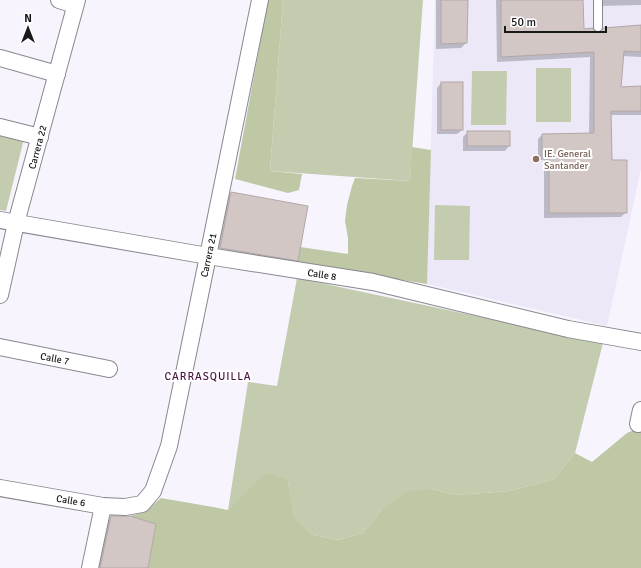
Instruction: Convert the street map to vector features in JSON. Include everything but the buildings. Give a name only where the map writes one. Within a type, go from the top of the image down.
[{"type":"street","points":[[59,0],[76,2]]},
{"type":"street","name":"Carrera 21","points":[[142,504],[153,491],[168,446],[260,0]]},
{"type":"street","name":"Carrera 22","points":[[0,294],[16,223],[76,2]]},
{"type":"street","points":[[0,58],[57,74]]},
{"type":"street","points":[[0,127],[40,137]]},
{"type":"street","name":"Calle 8","points":[[0,220],[208,256],[373,282],[568,330],[641,342]]},
{"type":"street","name":"Calle 7","points":[[0,348],[109,369]]},
{"type":"street","name":"Calle 6","points":[[0,488],[103,506],[125,507],[142,504]]},
{"type":"street","points":[[90,568],[103,506]]},
{"type":"lane","points":[[598,0],[598,27]]},
{"type":"shaded area","name":"IE. General Santander","points":[[435,0],[641,0],[641,169],[607,326],[427,284]]},
{"type":"green space","points":[[268,0],[283,0],[270,171],[302,174],[299,190],[288,193],[235,179]]},
{"type":"green space","points":[[283,0],[423,0],[410,181],[270,171]]},
{"type":"green space","points":[[536,68],[571,68],[571,122],[536,122]]},
{"type":"green space","points":[[472,71],[507,71],[506,125],[471,125]]},
{"type":"green space","points":[[0,134],[24,139],[6,211],[0,210]]},
{"type":"green space","points":[[412,147],[431,150],[427,284],[297,263],[300,247],[348,254],[348,238],[345,221],[347,205],[355,178],[410,181]]},
{"type":"green space","points":[[435,205],[470,206],[469,260],[434,260]]},
{"type":"green space","points":[[297,278],[603,343],[575,453],[554,479],[510,491],[455,495],[432,489],[381,511],[363,533],[338,540],[313,535],[292,517],[288,480],[228,510],[248,382],[277,386]]},
{"type":"green space","points":[[641,427],[641,568],[148,568],[156,524],[130,516],[146,511],[161,498],[228,510],[266,473],[288,480],[293,517],[313,535],[338,540],[363,533],[381,511],[406,492],[432,489],[455,495],[510,491],[554,479],[575,453],[592,462],[627,433]]},
{"type":"place","name":"IE. General Santander","points":[[536,159]]},
{"type":"district","name":"CARRASQUILLA","points":[[208,376]]}]
